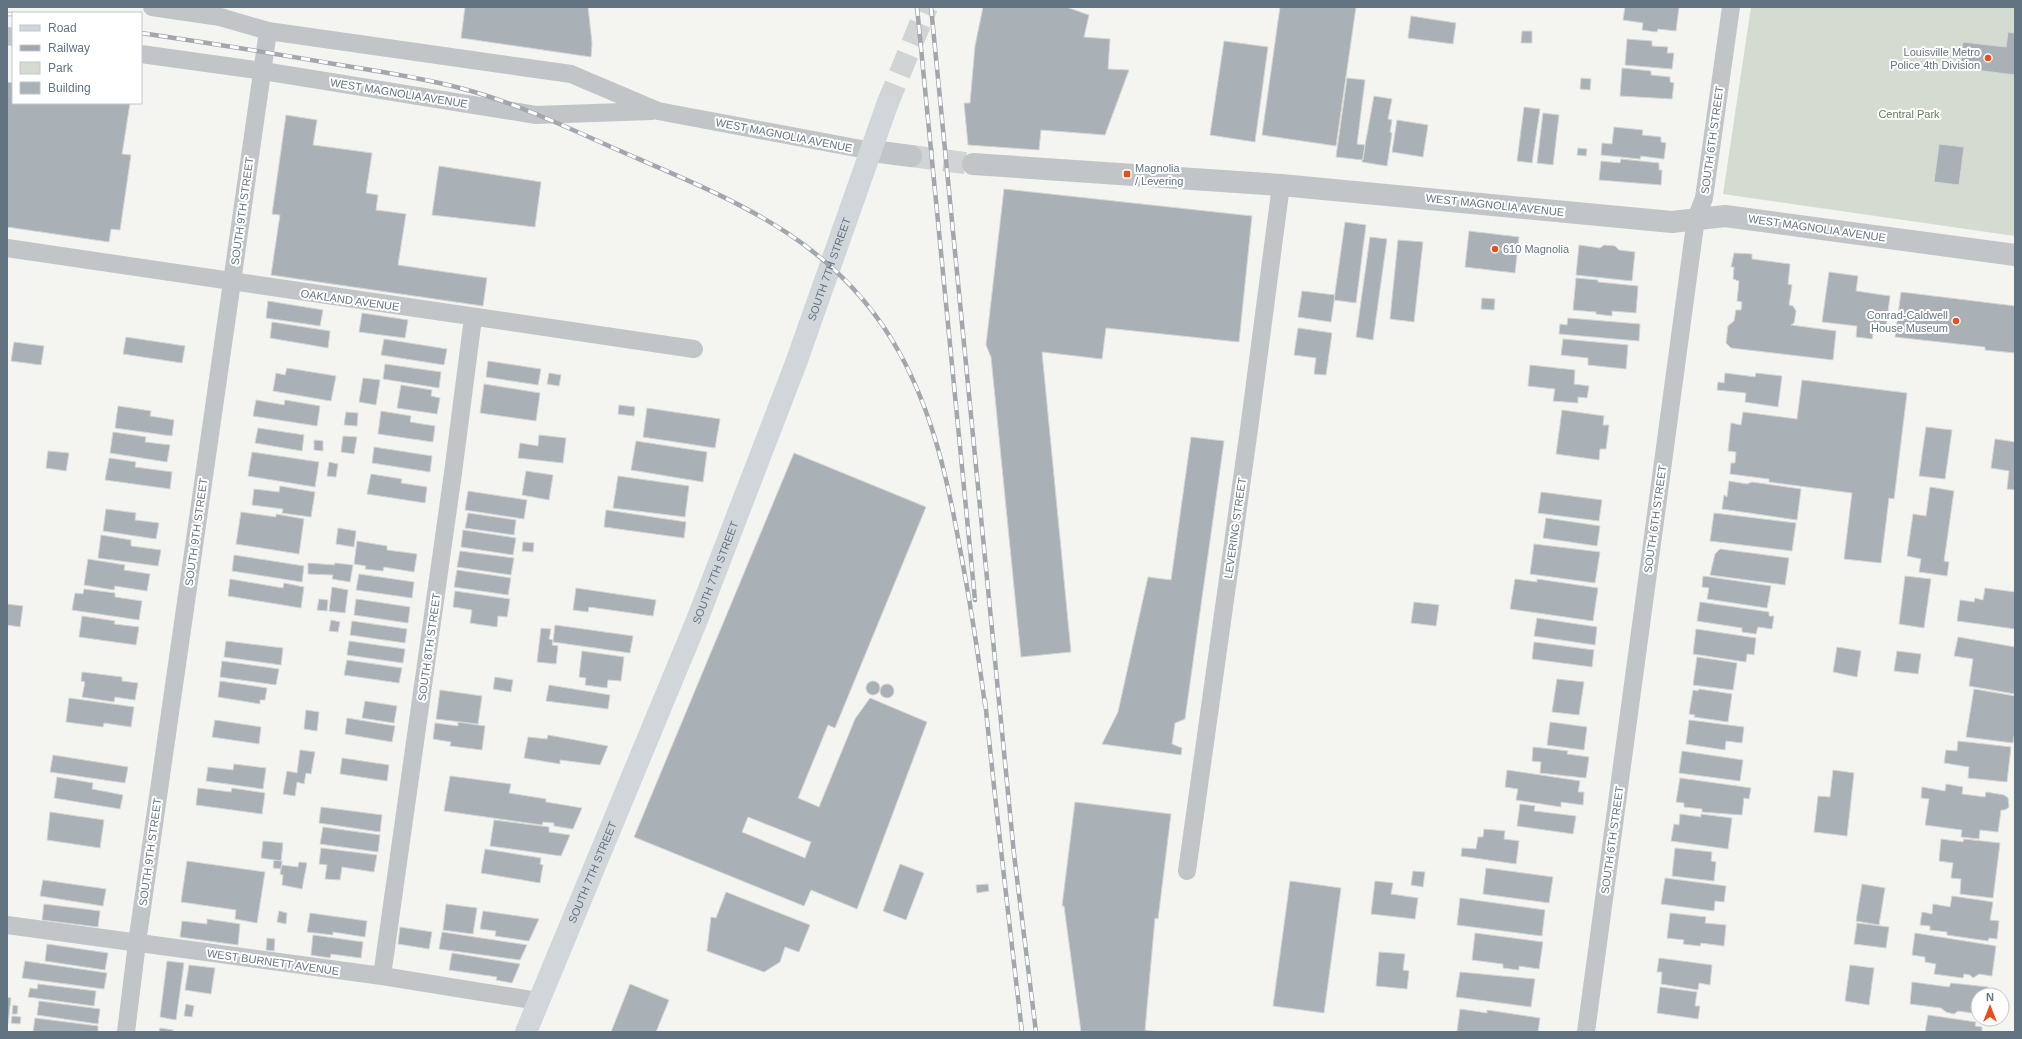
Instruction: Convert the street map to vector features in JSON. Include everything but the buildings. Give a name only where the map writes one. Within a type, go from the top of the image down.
[{"type":"main road","name":"SOUTH 7TH STREET","points":[[526,1032],[697,620],[796,363],[887,105]]},
{"type":"street","name":"WEST MAGNOLIA AVENUE","points":[[152,7],[220,17],[268,31],[571,74],[658,111],[872,151],[911,156]]},
{"type":"street","name":"SOUTH 6TH STREET","points":[[1586,1032],[1696,219],[1704,198],[1731,7]]},
{"type":"street","name":"SOUTH 9TH STREET","points":[[126,1032],[137,943],[268,31]]},
{"type":"street","name":"WEST MAGNOLIA AVENUE","points":[[142,54],[263,71],[536,115],[658,111]]},
{"type":"street","name":"WEST MAGNOLIA AVENUE","points":[[973,164],[1281,185],[1672,222],[1724,216],[2015,255]]},
{"type":"street","name":"LEVERING STREET","points":[[1187,870],[1251,414],[1281,185]]},
{"type":"street","name":"OAKLAND AVENUE","points":[[7,248],[473,318],[694,349]]},
{"type":"street","name":"SOUTH 8TH STREET","points":[[382,976],[452,481],[473,318]]},
{"type":"street","name":"WEST BURNETT AVENUE","points":[[7,925],[382,976],[538,1001]]},
{"type":"green space","name":"Central Park","points":[[1751,7],[2015,7],[2015,236],[1723,194]]},
{"type":"tunnel","points":[[887,105],[927,7]]},
{"type":"tunnel","points":[[911,156],[973,164]]},
{"type":"railway","points":[[917,7],[975,600]]},
{"type":"railway","points":[[931,7],[1014,854],[1036,1032]]},
{"type":"railway","points":[[7,14],[12,14]]},
{"type":"railway","points":[[142,33],[446,84],[500,100],[701,186],[740,205],[777,227],[812,251],[844,279],[873,313],[899,352],[921,399],[938,448],[950,498],[977,646],[985,705]]},
{"type":"railway","points":[[985,700],[1022,1032]]},
{"type":"place","name":"Louisville Metro Police 4th Division","points":[[1988,58]]},
{"type":"place","name":"Magnolia / Levering","points":[[1127,174]]},
{"type":"place","name":"610 Magnolia","points":[[1495,249]]},
{"type":"place","name":"Conrad-Caldwell House Museum","points":[[1956,321]]}]
